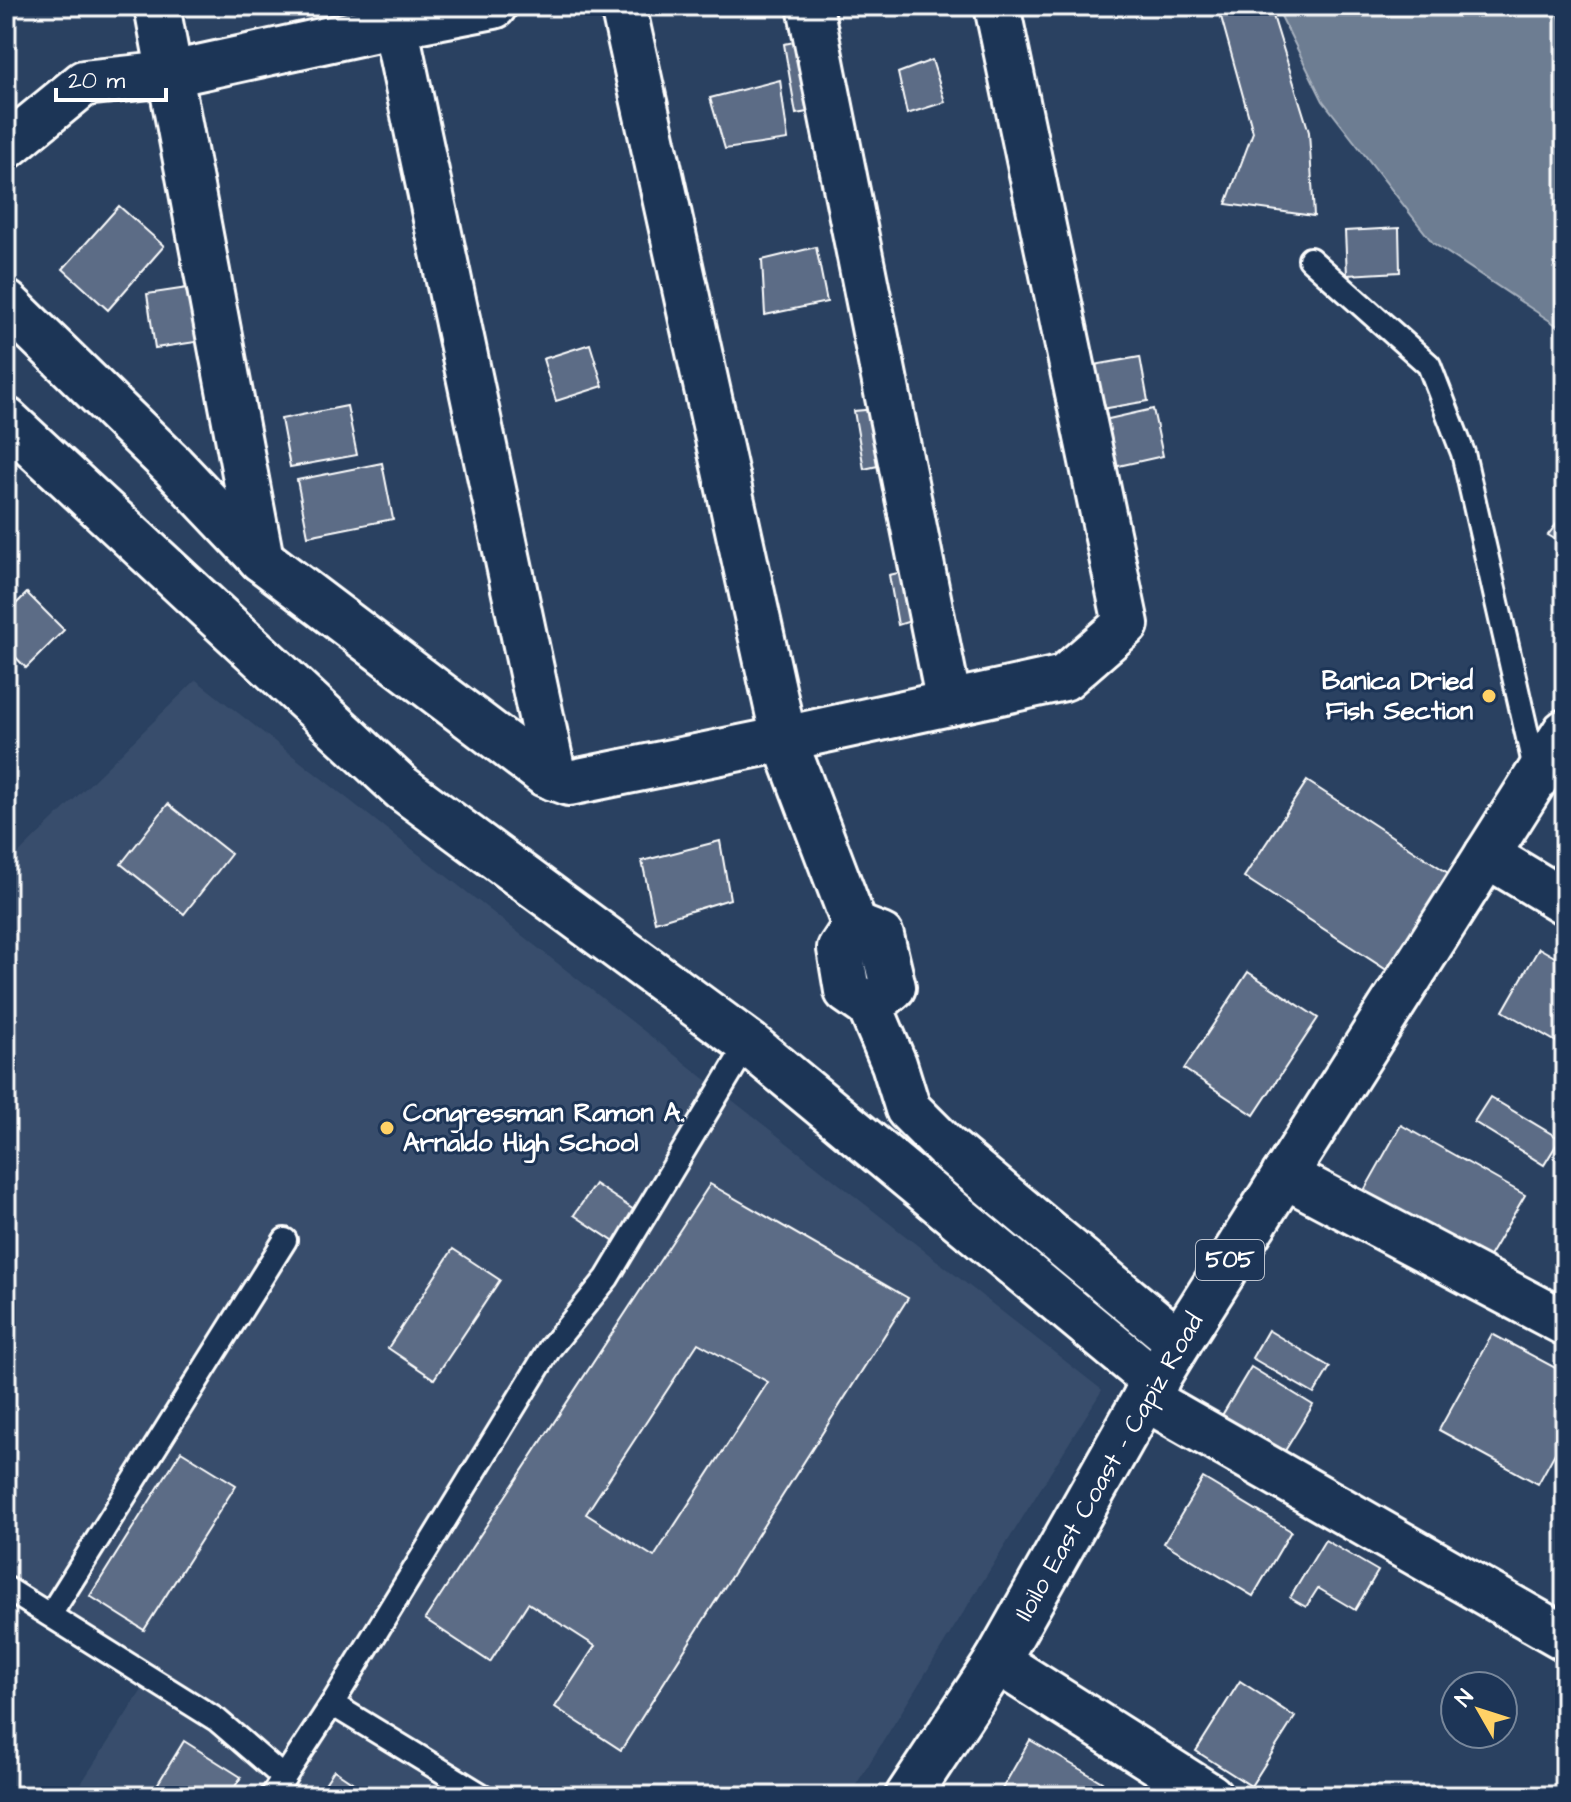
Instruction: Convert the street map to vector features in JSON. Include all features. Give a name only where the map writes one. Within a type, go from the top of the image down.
[{"type":"street","points":[[157,6],[261,559]]},
{"type":"street","points":[[6,147],[84,83],[171,74],[393,15],[494,6]]},
{"type":"street","points":[[623,6],[784,739],[855,926],[881,936],[893,987],[870,1007],[894,1064],[908,1109],[946,1147],[1179,1342]]},
{"type":"street","points":[[810,6],[949,703]]},
{"type":"street","points":[[6,303],[173,466],[261,559],[554,778],[569,783],[1064,678],[1126,624],[997,6]]},
{"type":"street","points":[[393,15],[554,778]]},
{"type":"street","points":[[6,420],[402,788],[748,1043],[1150,1390],[1565,1638]]},
{"type":"street","name":"Iloilo East Coast - Capiz Road","points":[[908,1796],[997,1661],[1179,1342],[1565,732]]},
{"type":"street","points":[[1487,855],[1565,902]]},
{"type":"street","points":[[1284,1175],[1565,1323]]},
{"type":"street","points":[[997,1661],[1210,1796]]},
{"type":"lane","points":[[1310,259],[1429,365],[1463,453],[1537,774]]},
{"type":"lane","points":[[6,1588],[217,1720],[278,1787],[550,1348],[607,1278],[748,1043]]},
{"type":"lane","points":[[50,1615],[285,1240]]},
{"type":"lane","points":[[332,1704],[483,1796]]},
{"type":"shaded area","points":[[1276,6],[1555,6],[1565,31],[1565,331],[1433,243],[1323,101]]},
{"type":"shaded area","name":"Congressman Ramon A. Arnaldo High School","points":[[196,680],[1102,1390],[849,1796],[73,1796],[144,1687],[6,1606],[6,866]]},
{"type":"building","points":[[1218,6],[1270,6],[1309,132],[1314,216],[1226,204],[1253,132]]},
{"type":"building","points":[[834,34],[846,105],[796,114],[784,44]]},
{"type":"building","points":[[932,60],[945,102],[907,114],[898,73]]},
{"type":"building","points":[[780,80],[788,140],[725,149],[710,98]]},
{"type":"building","points":[[119,206],[164,246],[108,310],[63,269]]},
{"type":"building","points":[[1399,228],[1400,272],[1347,275],[1345,231]]},
{"type":"building","points":[[816,247],[827,302],[765,315],[762,260]]},
{"type":"building","points":[[201,286],[209,340],[155,348],[147,294]]},
{"type":"building","points":[[590,344],[603,386],[556,401],[543,359]]},
{"type":"building","points":[[1140,357],[1148,401],[1102,409],[1094,365]]},
{"type":"building","points":[[347,406],[357,455],[290,467],[281,419]]},
{"type":"building","points":[[910,406],[923,456],[864,469],[854,411]]},
{"type":"building","points":[[1153,409],[1163,456],[1114,467],[1104,420]]},
{"type":"building","points":[[382,463],[393,519],[308,536],[297,480]]},
{"type":"building","points":[[1565,513],[1565,545],[1548,535]]},
{"type":"building","points":[[934,565],[942,611],[898,625],[889,575]]},
{"type":"building","points":[[27,593],[64,630],[26,668],[6,647],[6,614]]},
{"type":"building","points":[[1307,781],[1462,882],[1399,978],[1244,877]]},
{"type":"building","points":[[168,804],[231,854],[184,914],[121,864]]},
{"type":"building","points":[[720,841],[730,899],[655,922],[642,861]]},
{"type":"building","points":[[1539,948],[1565,963],[1565,1047],[1503,1011]]},
{"type":"building","points":[[1248,972],[1318,1018],[1254,1115],[1184,1069]]},
{"type":"building","points":[[1490,1097],[1560,1139],[1544,1165],[1474,1122]]},
{"type":"building","points":[[1401,1125],[1525,1195],[1480,1272],[1357,1203]]},
{"type":"building","points":[[595,1184],[637,1212],[616,1243],[574,1215]]},
{"type":"building","points":[[710,1184],[908,1298],[621,1750],[555,1707],[595,1646],[528,1603],[490,1662],[425,1619]],"holes":[[[698,1343],[768,1382],[654,1557],[586,1514]]]},
{"type":"building","points":[[453,1249],[500,1280],[434,1379],[388,1348]]},
{"type":"building","points":[[1268,1330],[1330,1367],[1314,1394],[1252,1358]]},
{"type":"building","points":[[1492,1334],[1565,1373],[1565,1435],[1538,1484],[1439,1430]]},
{"type":"building","points":[[1251,1367],[1313,1405],[1280,1459],[1218,1422]]},
{"type":"building","points":[[181,1451],[236,1485],[144,1630],[90,1596]]},
{"type":"building","points":[[1203,1478],[1291,1531],[1253,1596],[1164,1543]]},
{"type":"building","points":[[1325,1540],[1378,1571],[1355,1610],[1318,1588],[1306,1607],[1290,1598]]},
{"type":"building","points":[[1240,1681],[1295,1717],[1251,1786],[1196,1751]]},
{"type":"building","points":[[1030,1740],[1102,1782],[1094,1796],[998,1796]]},
{"type":"building","points":[[184,1741],[241,1777],[229,1796],[163,1796],[154,1790]]},
{"type":"building","points":[[334,1770],[373,1796],[317,1796]]},
{"type":"place","name":"Banica Dried Fish Section","points":[[1489,696]]},
{"type":"place","name":"Congressman Ramon A. Arnaldo High School","points":[[387,1128]]}]
